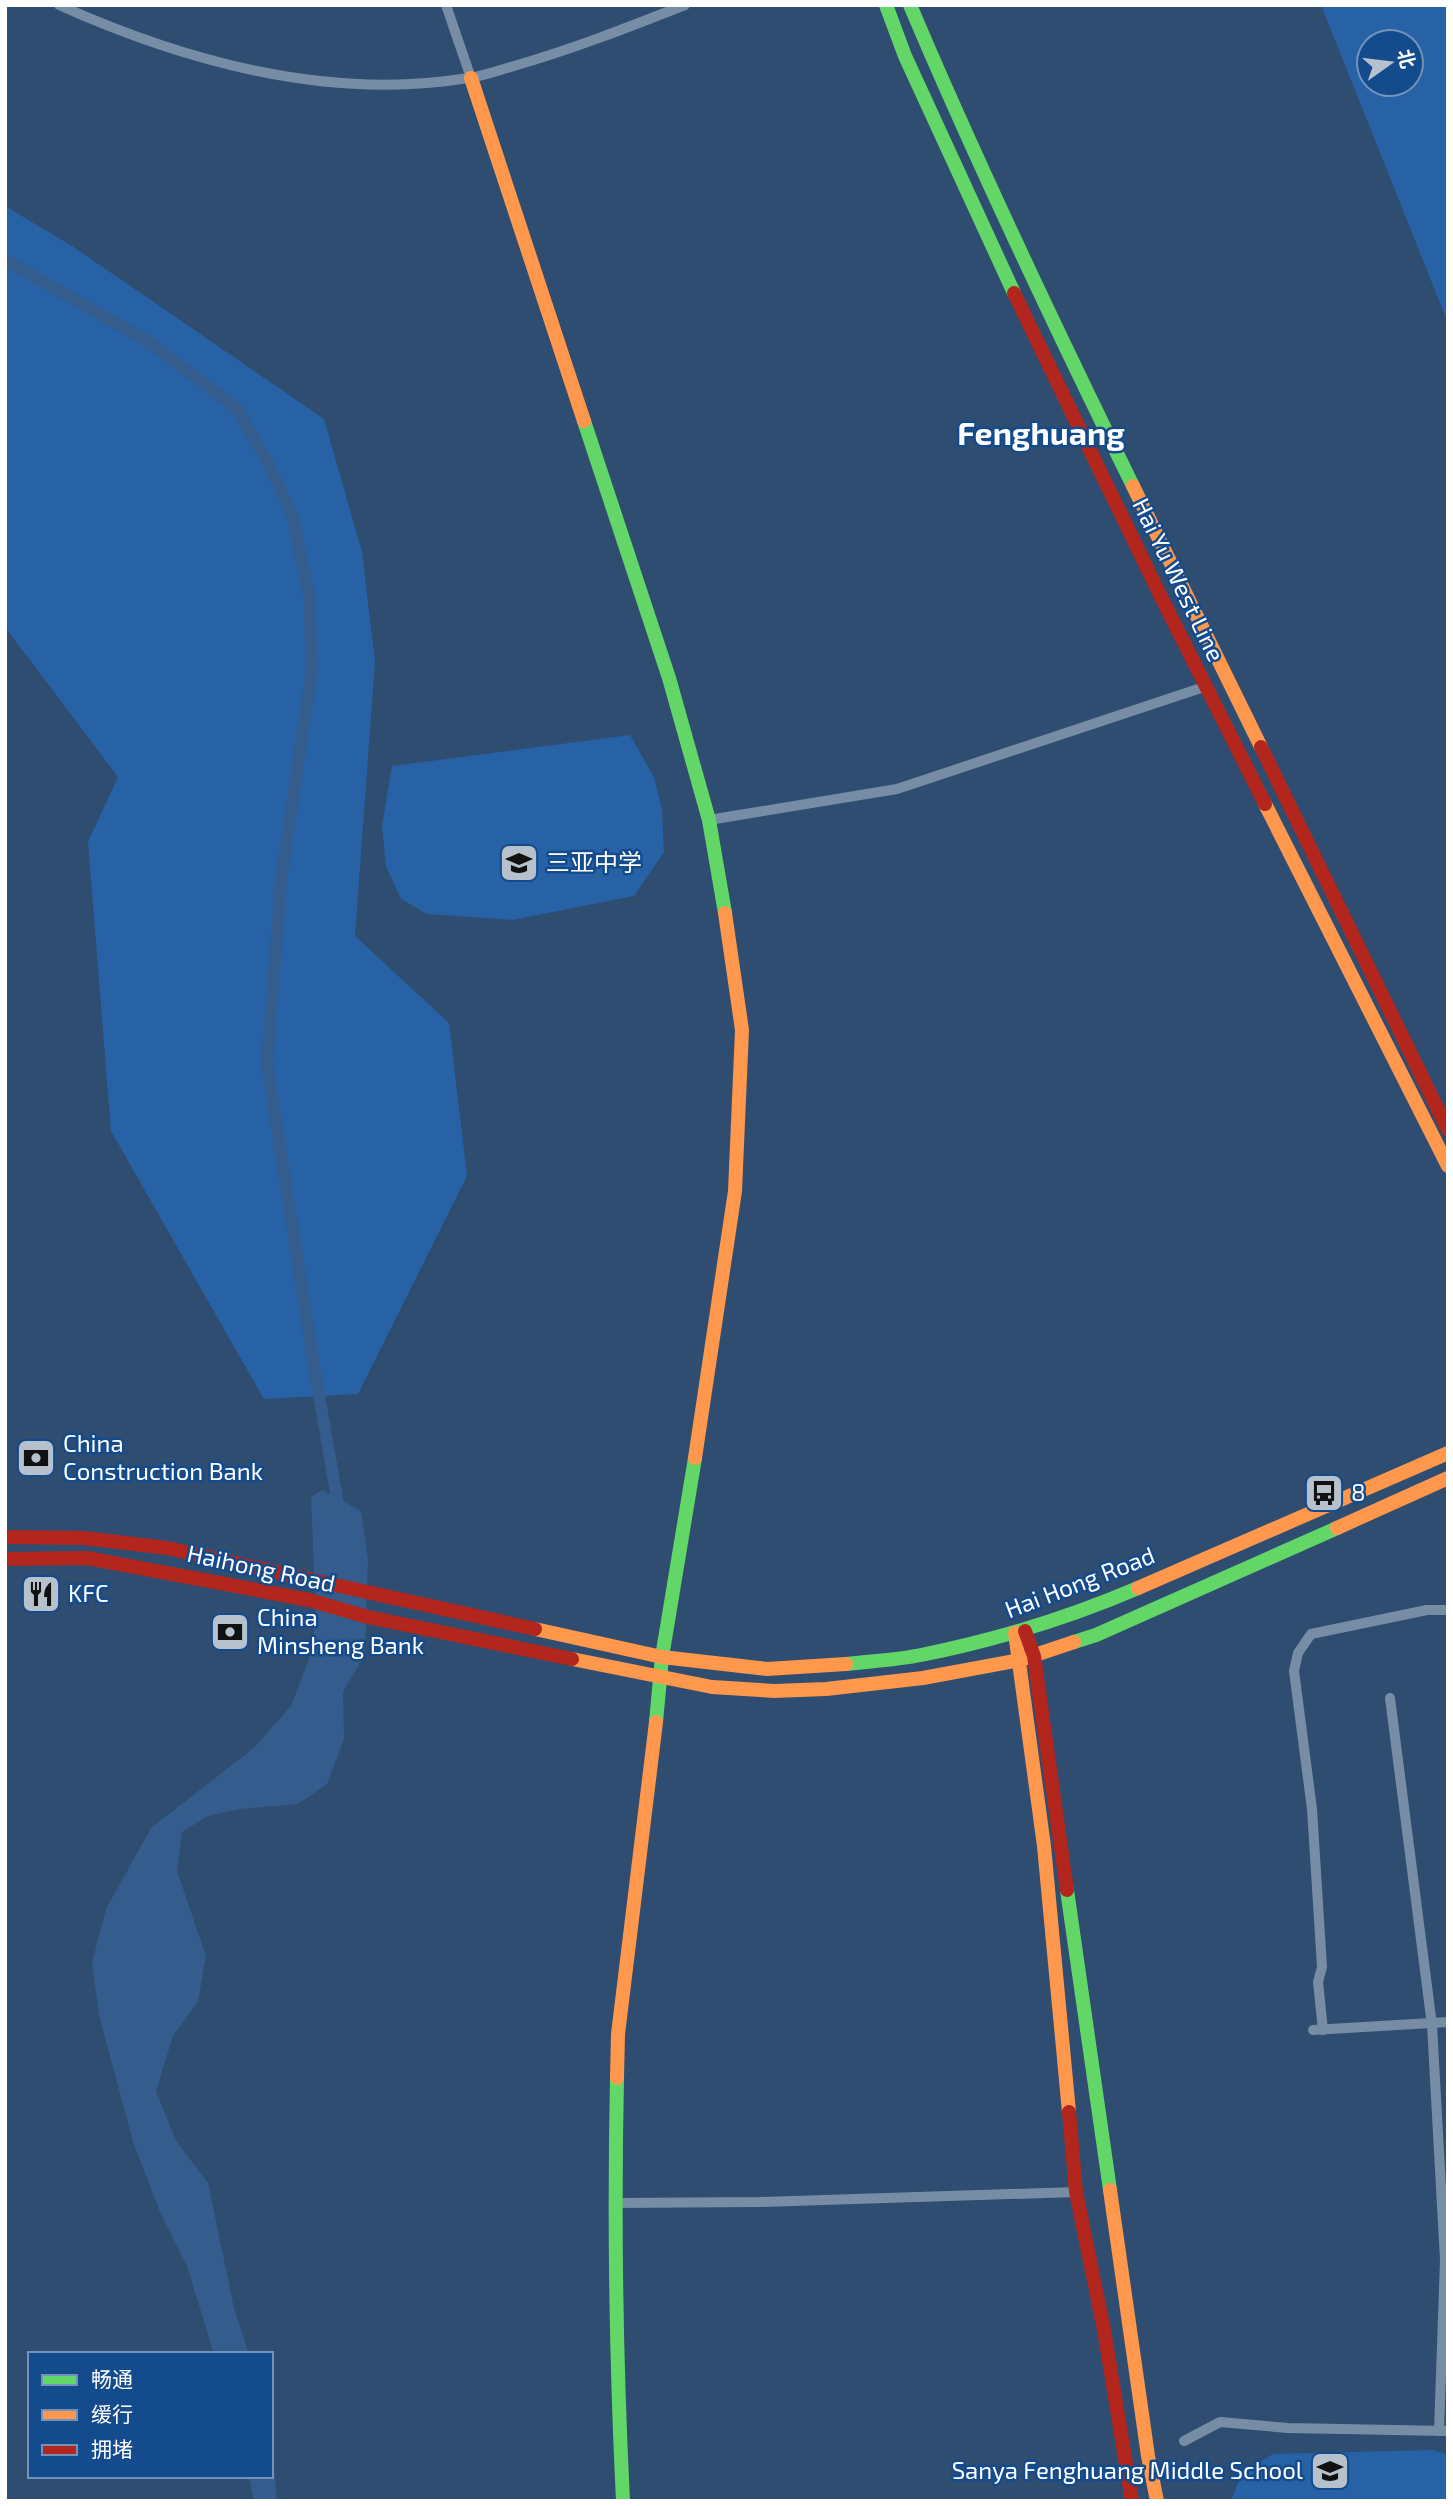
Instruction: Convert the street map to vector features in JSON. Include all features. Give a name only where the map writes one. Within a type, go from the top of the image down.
[{"type":"main road","name":"Hai Yu West Line","points":[[886,5],[905,56],[1022,310],[1204,687],[1448,1166]]},
{"type":"main road","name":"Hai Yu West Line","points":[[910,5],[948,95],[1048,312],[1448,1130]]},
{"type":"main road","points":[[471,78],[669,678],[709,820],[742,1030],[735,1191],[662,1657],[662,1677],[618,2034],[614,2203],[616,2362],[624,2501]]},
{"type":"main road","name":"Hai Hong Road","points":[[662,1657],[767,1669],[819,1667],[919,1656],[1020,1632],[1087,1610],[1448,1453]]},
{"type":"main road","name":"Hai Hong Road","points":[[662,1677],[730,1689],[826,1689],[923,1678],[1027,1658],[1096,1634],[1448,1478]]},
{"type":"main road","name":"Haihong Road","points":[[5,1537],[84,1538],[167,1548],[662,1657]]},
{"type":"main road","name":"Haihong Road","points":[[5,1559],[87,1558],[309,1600],[369,1616],[662,1677]]},
{"type":"main road","points":[[1020,1632],[1027,1658],[1157,2501]]},
{"type":"main road","points":[[1027,1658],[1076,2192],[1104,2330],[1132,2501]]},
{"type":"street","points":[[59,5],[101,24],[240,69],[301,80],[411,86],[471,78],[557,54],[685,5]]},
{"type":"street","points":[[446,5],[471,78]]},
{"type":"street","points":[[709,820],[897,789],[1204,687]]},
{"type":"street","points":[[1448,1610],[1426,1610],[1311,1634],[1298,1653],[1294,1671],[1312,1809],[1322,1966],[1318,1982],[1318,2030],[1448,2022]]},
{"type":"street","points":[[1184,2441],[1220,2422],[1288,2428],[1443,2431],[1445,2260],[1432,2025],[1390,1698]]},
{"type":"street","points":[[614,2203],[760,2202],[1076,2192]]},
{"type":"shaded area","points":[[1321,5],[1448,5],[1448,323],[1358,98],[1425,98],[1425,28],[1355,28],[1355,90]]},
{"type":"shaded area","points":[[5,206],[72,246],[324,419],[362,552],[375,661],[355,936],[449,1023],[467,1176],[358,1394],[264,1399],[111,1131],[88,842],[118,777],[5,627]]},
{"type":"shaded area","points":[[630,735],[654,777],[662,810],[664,852],[634,896],[512,920],[427,914],[401,899],[386,866],[382,826],[392,766]]},
{"type":"shaded area","points":[[322,1490],[361,1511],[368,1559],[365,1654],[343,1692],[344,1739],[327,1784],[298,1804],[239,1809],[208,1816],[182,1832],[177,1871],[206,1956],[198,2001],[173,2036],[156,2091],[176,2141],[208,2183],[234,2308],[248,2352],[213,2352],[187,2266],[160,2212],[133,2142],[99,2015],[92,1963],[106,1909],[151,1828],[255,1747],[291,1706],[309,1659],[316,1620],[311,1497]]},
{"type":"shaded area","name":"Sanya Fenghuang Middle School","points":[[1433,2450],[1448,2455],[1448,2501],[1231,2501],[1242,2473],[1273,2454]]},
{"type":"shaded area","points":[[273,2459],[277,2501],[254,2501],[249,2478],[273,2478]]},
{"type":"waterway","points":[[5,260],[149,342],[237,409],[268,463],[292,514],[309,595],[312,669],[281,880],[267,1064],[340,1515]]},
{"type":"traffic: fast","points":[[886,5],[905,56],[1014,293]]},
{"type":"traffic: fast","points":[[910,5],[1018,247],[1133,486]]},
{"type":"traffic: fast","points":[[584,421],[669,678],[709,820],[725,913]]},
{"type":"traffic: fast","points":[[656,1722],[662,1657],[695,1458]]},
{"type":"traffic: fast","points":[[1074,1642],[1096,1635],[1337,1528]]},
{"type":"traffic: fast","points":[[846,1664],[912,1657],[977,1642],[1058,1618],[1138,1588]]},
{"type":"traffic: fast","points":[[1067,1890],[1110,2190]]},
{"type":"traffic: fast","points":[[617,2078],[616,2290],[623,2501]]},
{"type":"traffic: slow","points":[[471,78],[584,421]]},
{"type":"traffic: slow","points":[[1133,486],[1261,747]]},
{"type":"traffic: slow","points":[[1265,804],[1448,1166]]},
{"type":"traffic: slow","points":[[695,1458],[735,1191],[742,1030],[725,913]]},
{"type":"traffic: slow","points":[[1138,1588],[1448,1453]]},
{"type":"traffic: slow","points":[[1337,1528],[1448,1478]]},
{"type":"traffic: slow","points":[[535,1629],[662,1657],[767,1669],[846,1664]]},
{"type":"traffic: slow","points":[[1015,1633],[1044,1846],[1069,2112]]},
{"type":"traffic: slow","points":[[572,1659],[712,1687],[774,1691],[826,1689],[923,1678],[1020,1660],[1074,1642]]},
{"type":"traffic: slow","points":[[617,2078],[618,2034],[656,1722]]},
{"type":"traffic: slow","points":[[1110,2190],[1148,2456],[1157,2501]]},
{"type":"traffic: jam","points":[[1014,293],[1160,595],[1265,804]]},
{"type":"traffic: jam","points":[[1261,747],[1448,1130]]},
{"type":"traffic: jam","points":[[5,1537],[84,1538],[167,1548],[535,1629]]},
{"type":"traffic: jam","points":[[5,1559],[87,1558],[309,1600],[368,1617],[572,1659]]},
{"type":"traffic: jam","points":[[1025,1631],[1034,1656],[1067,1890]]},
{"type":"traffic: jam","points":[[1069,2112],[1076,2192],[1104,2330],[1132,2501]]},
{"type":"place","name":"三亚中学","points":[[519,863]]},
{"type":"place","name":"China Construction Bank","points":[[36,1458]]},
{"type":"place","name":"8","points":[[1324,1493]]},
{"type":"place","name":"KFC","points":[[41,1594]]},
{"type":"place","name":"China Minsheng Bank","points":[[230,1632]]},
{"type":"place","name":"Sanya Fenghuang Middle School","points":[[1330,2471]]},
{"type":"district","name":"Fenghuang","points":[[1041,434]]}]
